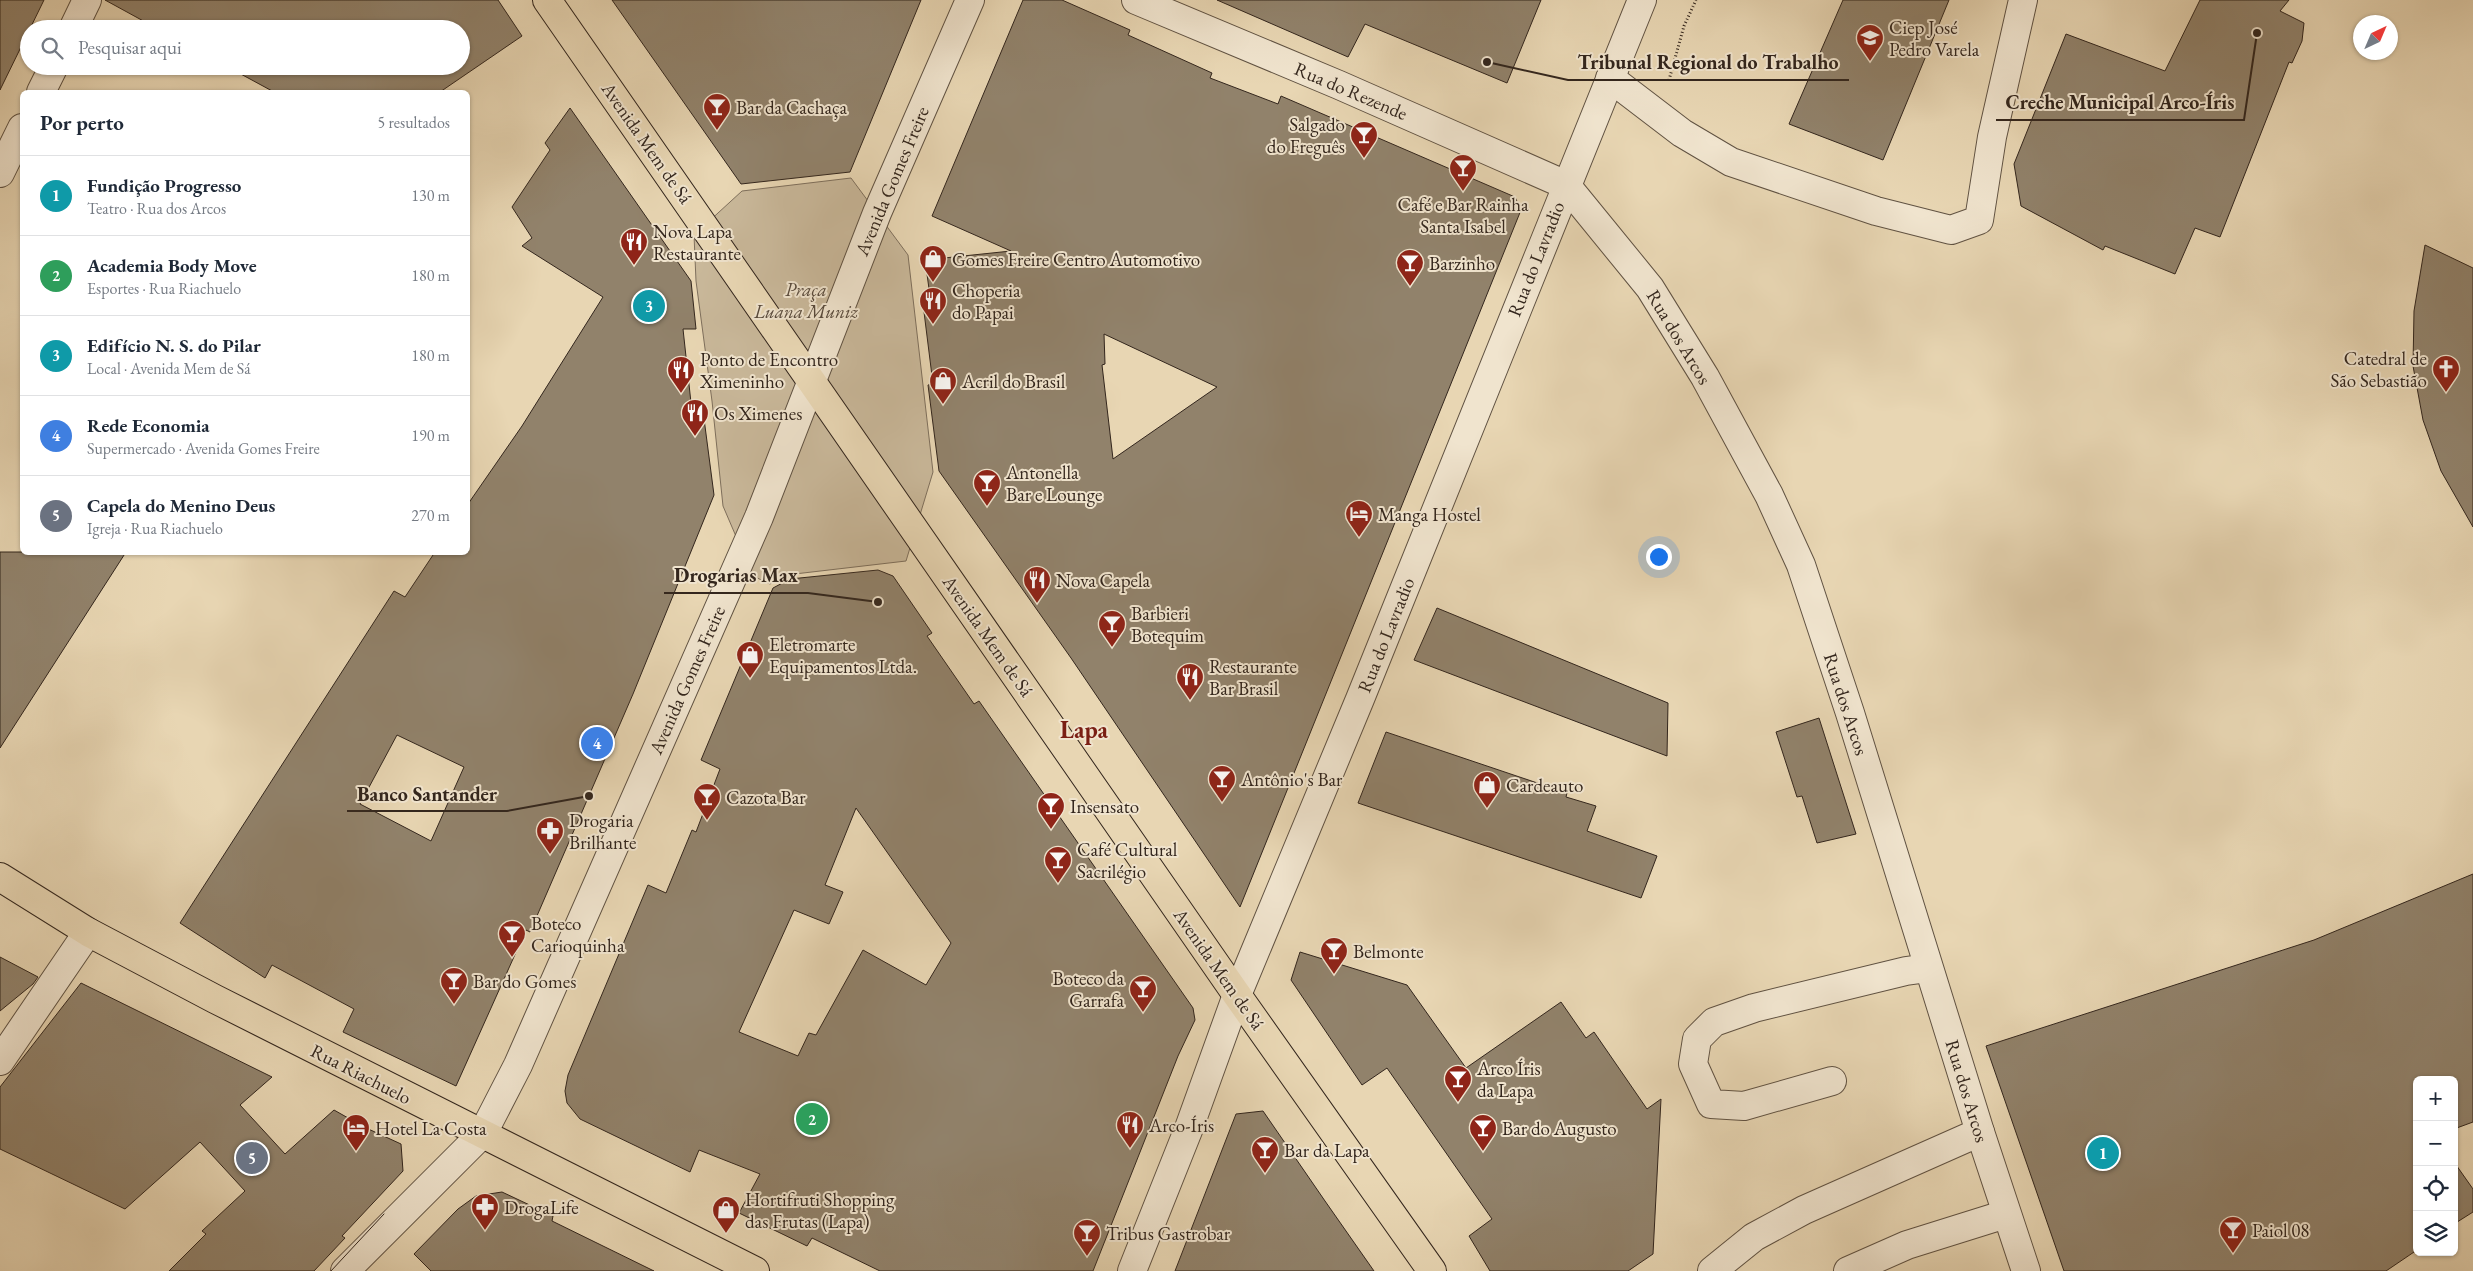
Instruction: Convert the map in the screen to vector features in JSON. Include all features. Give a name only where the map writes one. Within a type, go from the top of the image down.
[{"type":"main road","name":"Avenida Mem de Sá","points":[[547,0],[1237,995],[1432,1271]]},
{"type":"main road","name":"Rua Riachuelo","points":[[0,877],[88,932],[387,1088],[483,1133],[755,1271]]},
{"type":"street","points":[[77,20],[87,0]]},
{"type":"street","name":"Avenida Gomes Freire","points":[[345,1271],[483,1133],[518,1065],[759,517],[876,212],[970,0]]},
{"type":"street","name":"Rua do Rezende","points":[[1136,0],[1339,85],[1566,185]]},
{"type":"street","name":"Rua do Lavradio","points":[[1132,1271],[1189,1128],[1237,995],[1360,699],[1642,0]]},
{"type":"street","points":[[1610,78],[1682,133],[1732,162],[1876,211],[1951,230],[1980,220],[1992,136],[2023,0]]},
{"type":"street","points":[[41,90],[49,75]]},
{"type":"street","points":[[0,173],[20,132]]},
{"type":"street","name":"Rua dos Arcos","points":[[1566,185],[1650,288],[1704,377],[1769,496],[1797,556],[1850,713],[1928,968],[2026,1271]]},
{"type":"street","points":[[0,1061],[88,932]]},
{"type":"street","points":[[1832,1081],[1744,1106],[1712,1104],[1693,1064],[1697,1039],[1714,1022],[1754,1008],[1906,971],[1928,968]]},
{"type":"street","points":[[1712,1271],[1754,1236],[1804,1210],[1980,1132]]},
{"type":"street","points":[[1848,1271],[1907,1245],[2006,1214]]},
{"type":"path","points":[[1659,114],[1684,26],[1696,0]]},
{"type":"green space","name":"Praça Luana Muniz","points":[[851,178],[908,255],[933,472],[906,561],[786,575],[770,584],[753,576],[723,506],[712,401],[696,281],[694,235],[742,191]]},
{"type":"building","points":[[0,0],[44,0],[34,20],[20,20],[20,49],[0,90]]},
{"type":"building","points":[[105,0],[498,0],[522,36],[470,72],[470,20],[142,20]]},
{"type":"building","points":[[612,0],[921,0],[850,172],[741,184]]},
{"type":"building","points":[[1023,0],[1062,0],[1130,30],[1128,35],[1212,73],[1210,78],[1278,104],[1281,96],[1515,197],[1521,210],[1240,907],[1071,658],[939,471],[928,385],[933,384],[923,304],[931,303],[925,260],[1011,251],[932,216]],"holes":[[[1104,334],[1217,387],[1113,459],[1102,365],[1105,364]]]},
{"type":"building","points":[[1217,0],[1541,0],[1507,83],[1365,24],[1348,57]]},
{"type":"building","name":"Ciep José Pedro Varela","points":[[1843,0],[1949,0],[1883,160],[1789,124]]},
{"type":"building","points":[[2200,0],[2289,0],[2280,11],[2304,23],[2302,41],[2292,63],[2289,62],[2220,237],[2195,228],[2175,274],[2105,246],[2103,250],[2021,206],[2014,164],[2066,34],[2165,71]]},
{"type":"building","points":[[243,75],[465,75],[443,90],[270,90]]},
{"type":"building","points":[[570,108],[691,281],[696,329],[683,329],[692,412],[703,411],[714,495],[633,694],[530,932],[526,930],[456,1086],[343,1032],[354,1009],[272,965],[265,978],[180,923],[394,591],[405,597],[433,555],[470,555],[470,501],[522,426],[603,297],[522,246],[532,238],[512,207],[550,150],[545,143]],"holes":[[[397,735],[464,767],[431,841],[360,804]]]},
{"type":"building","name":"Catedral de São Sebastião","points":[[2425,245],[2473,268],[2473,527],[2441,471],[2423,420],[2413,366],[2414,311]]},
{"type":"building","points":[[0,552],[20,552],[20,555],[124,555],[0,748]]},
{"type":"building","points":[[878,570],[893,576],[932,633],[927,636],[974,704],[979,701],[1193,1008],[1195,1020],[1178,1056],[1093,1271],[880,1271],[812,1238],[807,1246],[739,1213],[760,1174],[699,1150],[690,1172],[580,1119],[567,1103],[565,1091],[568,1075],[648,885],[666,893],[692,830],[696,832],[720,769],[701,760],[773,588],[790,579]],"holes":[[[856,808],[951,943],[926,985],[863,950],[816,1035],[809,1033],[798,1056],[739,1032],[794,910],[829,924],[843,892],[825,885]]]},
{"type":"building","points":[[1437,608],[1668,703],[1667,756],[1414,660]]},
{"type":"building","points":[[1819,718],[1856,834],[1817,843],[1802,796],[1797,797],[1776,732]]},
{"type":"building","points":[[1386,732],[1567,793],[1566,797],[1596,806],[1587,831],[1657,856],[1641,898],[1358,803]]},
{"type":"building","points":[[2473,874],[2473,1122],[2458,1128],[2458,1076],[2413,1076],[2413,1253],[2386,1271],[2064,1271],[1986,1046],[2314,940]]},
{"type":"building","points":[[1300,952],[1407,985],[1466,1068],[1561,1002],[1586,1038],[1594,1032],[1647,1109],[1661,1099],[1653,1254],[1628,1271],[1490,1271],[1469,1236],[1492,1219],[1387,1068],[1362,1085],[1291,980]]},
{"type":"building","points":[[0,957],[38,977],[33,984],[0,1011]]},
{"type":"building","points":[[81,983],[272,1077],[240,1105],[285,1154],[334,1110],[364,1127],[401,1144],[403,1171],[342,1236],[345,1238],[314,1271],[169,1271],[206,1234],[202,1231],[245,1191],[200,1142],[125,1209],[0,1149],[0,1087]]},
{"type":"building","points":[[1263,1111],[1374,1271],[1175,1271],[1236,1114]]},
{"type":"building","points":[[2458,1168],[2473,1189],[2473,1212],[2458,1221]]},
{"type":"building","points":[[502,1192],[553,1216],[552,1221],[654,1271],[431,1271],[414,1254],[458,1209],[476,1196]]},
{"type":"tram line","points":[[331,1271],[384,1214]]},
{"type":"place","name":"Creche Municipal Arco-Íris","points":[[2257,33]]},
{"type":"place","name":"Tribunal Regional do Trabalho","points":[[1487,62]]},
{"type":"place","name":"Ciep José Pedro Varela","points":[[1870,62]]},
{"type":"place","name":"Bar da Cachaça","points":[[717,131]]},
{"type":"place","name":"Salgado do Freguês","points":[[1364,159]]},
{"type":"place","name":"Café e Bar Rainha Santa Isabel","points":[[1463,192]]},
{"type":"place","name":"Nova Lapa Restaurante","points":[[634,266]]},
{"type":"place","name":"Gomes Freire Centro Automotivo","points":[[933,283]]},
{"type":"place","name":"Barzinho","points":[[1410,287]]},
{"type":"place","name":"Edifício N. S. do Pilar","points":[[649,306]]},
{"type":"place","name":"Choperia do Papai","points":[[933,325]]},
{"type":"place","name":"Catedral de São Sebastião","points":[[2446,393]]},
{"type":"place","name":"Ponto de Encontro Ximeninho","points":[[681,394]]},
{"type":"place","name":"Acril do Brasil","points":[[943,405]]},
{"type":"place","name":"Os Ximenes","points":[[695,437]]},
{"type":"place","name":"Antonella Bar e Lounge","points":[[987,507]]},
{"type":"place","name":"Manga Hostel","points":[[1359,538]]},
{"type":"place","name":"Drogarias Max","points":[[878,602]]},
{"type":"place","name":"Nova Capela","points":[[1037,604]]},
{"type":"place","name":"Barbieri Botequim","points":[[1112,648]]},
{"type":"place","name":"Eletromarte Equipamentos Ltda.","points":[[750,679]]},
{"type":"place","name":"Restaurante Bar Brasil","points":[[1190,701]]},
{"type":"place","name":"Rede Economia","points":[[597,743]]},
{"type":"place","name":"Banco Santander","points":[[589,796]]},
{"type":"place","name":"Antônio's Bar","points":[[1222,803]]},
{"type":"place","name":"Cardeauto","points":[[1487,809]]},
{"type":"place","name":"Cazota Bar","points":[[707,821]]},
{"type":"place","name":"Insensato","points":[[1051,830]]},
{"type":"place","name":"Drogaria Brilhante","points":[[550,855]]},
{"type":"place","name":"Café Cultural Sacrilégio","points":[[1058,884]]},
{"type":"place","name":"Boteco Carioquinha","points":[[512,958]]},
{"type":"place","name":"Belmonte","points":[[1334,975]]},
{"type":"place","name":"Bar do Gomes","points":[[454,1005]]},
{"type":"place","name":"Boteco da Garrafa","points":[[1143,1013]]},
{"type":"place","name":"Arco Íris da Lapa","points":[[1458,1103]]},
{"type":"place","name":"Academia Body Move","points":[[812,1119]]},
{"type":"place","name":"Arco-Íris","points":[[1130,1149]]},
{"type":"place","name":"Hotel La Costa","points":[[356,1152]]},
{"type":"place","name":"Bar do Augusto","points":[[1483,1152]]},
{"type":"place","name":"Fundição Progresso","points":[[2103,1153]]},
{"type":"place","name":"Capela do Menino Deus","points":[[252,1158]]},
{"type":"place","name":"Bar da Lapa","points":[[1265,1174]]},
{"type":"place","name":"DrogaLife","points":[[485,1231]]},
{"type":"place","name":"Hortifruti Shopping das Frutas (Lapa)","points":[[726,1234]]},
{"type":"place","name":"Paiol 08","points":[[2233,1254]]},
{"type":"place","name":"Tribus Gastrobar","points":[[1087,1257]]},
{"type":"district","name":"Lapa","points":[[1084,729]]}]
